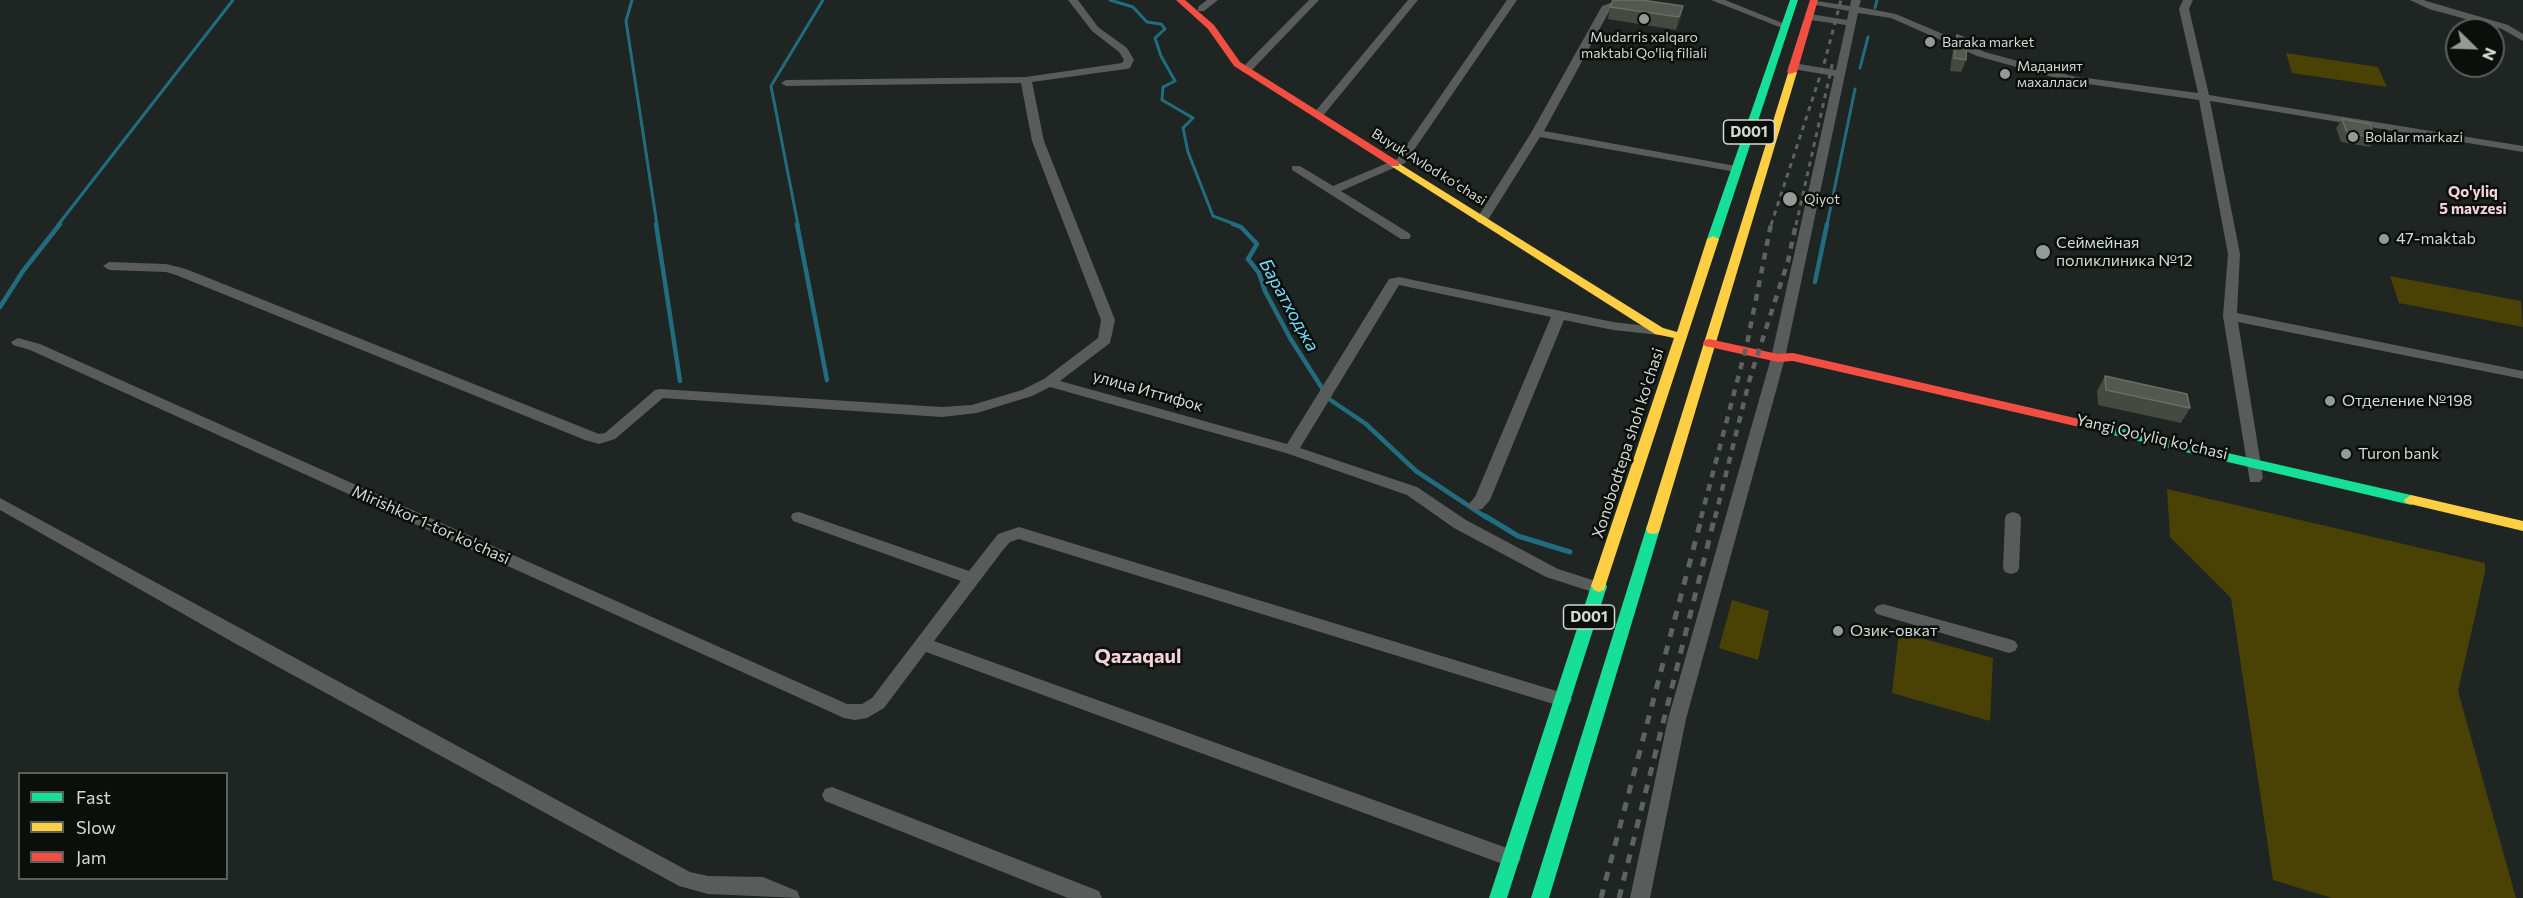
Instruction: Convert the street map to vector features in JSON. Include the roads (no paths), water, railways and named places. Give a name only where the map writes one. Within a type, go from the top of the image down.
[{"type":"main road","name":"Buyuk Avlod koʻchasi","points":[[1180,0],[1200,8],[1237,64],[1246,70],[1659,332],[1709,343]]},
{"type":"main road","name":"Xonobodtepa shoh ko'chasi","points":[[1498,898],[1680,336],[1794,0]]},
{"type":"main road","name":"D001","points":[[1540,898],[1813,1]]},
{"type":"main road","points":[[1758,103],[1780,108]]},
{"type":"main road","name":"Yangi Qo'yliq ko'chasi","points":[[1709,343],[1778,358],[1800,359],[2253,471],[2391,510]]},
{"type":"main road","name":"Yangi Qo'yliq ko'chasi","points":[[2253,471],[2523,526]]},
{"type":"street","points":[[786,83],[1026,81],[1120,67],[1129,63],[1123,50],[1095,28],[1073,0]]},
{"type":"street","points":[[1200,8],[1213,0]]},
{"type":"street","points":[[1246,70],[1314,0]]},
{"type":"street","points":[[1318,115],[1413,0]]},
{"type":"street","points":[[1332,190],[1401,161],[1512,0]]},
{"type":"street","points":[[1482,220],[1537,134],[1610,1],[1630,0]]},
{"type":"street","points":[[1716,0],[1785,26]]},
{"type":"street","points":[[2188,0],[2184,9],[2185,15],[2204,98],[2234,254],[2230,315],[2253,471]]},
{"type":"street","points":[[2415,0],[2505,27],[2523,38]]},
{"type":"street","points":[[1813,1],[1855,4],[1893,16],[1981,54],[2071,79],[2523,149]]},
{"type":"street","points":[[1640,898],[1677,719],[1778,358],[1855,4]]},
{"type":"street","points":[[1810,17],[1850,23]]},
{"type":"street","points":[[1793,66],[1839,74]]},
{"type":"street","points":[[109,266],[166,268],[181,272],[590,437],[610,436],[660,393],[942,412],[972,410],[1027,393],[1049,382],[1106,340],[1108,320],[1038,141],[1026,81]]},
{"type":"street","points":[[1537,134],[1736,170]]},
{"type":"street","points":[[1296,168],[1405,236]]},
{"type":"street","points":[[1291,450],[1391,285],[1399,281],[1612,326],[1659,332]]},
{"type":"street","points":[[1476,505],[1482,500],[1559,315]]},
{"type":"street","points":[[2230,315],[2523,375]]},
{"type":"street","name":"Mirishkor 1-tor ko'chasi","points":[[18,342],[57,357],[844,711],[855,713],[867,711],[878,703],[922,645]]},
{"type":"street","name":"улица Иттифок","points":[[1049,382],[1291,450],[1412,492],[1460,524],[1552,573],[1599,588]]},
{"type":"street","points":[[0,503],[244,640],[686,880],[708,885],[763,886],[789,898]]},
{"type":"street","points":[[799,517],[972,579]]},
{"type":"street","points":[[2011,568],[2013,518]]},
{"type":"street","points":[[1511,858],[922,645],[1004,538],[1011,534],[1028,535],[1563,700]]},
{"type":"street","points":[[1883,610],[2009,646]]},
{"type":"street","points":[[832,795],[1092,898]]},
{"type":"waterway","points":[[58,225],[233,0]]},
{"type":"waterway","points":[[632,0],[626,21],[657,225]]},
{"type":"waterway","points":[[798,225],[771,86],[823,0]]},
{"type":"waterway","name":"Баратходжа","points":[[1110,0],[1133,7],[1147,22],[1161,24],[1165,29],[1155,38],[1161,56],[1175,81],[1163,87],[1162,100],[1193,118],[1183,128],[1188,152],[1213,216],[1237,225]]},
{"type":"waterway","name":"Баратходжа","points":[[1875,8],[1877,0]]},
{"type":"waterway","name":"Баратходжа","points":[[1860,68],[1868,37]]},
{"type":"waterway","name":"Баратходжа","points":[[1827,225],[1855,89]]},
{"type":"waterway","points":[[0,307],[23,271],[60,224]]},
{"type":"waterway","points":[[656,224],[680,381]]},
{"type":"waterway","points":[[797,224],[827,380]]},
{"type":"waterway","name":"Баратходжа","points":[[1233,224],[1241,227],[1257,244],[1248,259],[1259,273],[1265,291],[1290,338],[1329,399],[1366,424],[1416,471],[1487,518]]},
{"type":"waterway","name":"Баратходжа","points":[[1815,282],[1827,224]]},
{"type":"waterway","name":"Баратходжа","points":[[1485,516],[1518,536],[1570,552]]},
{"type":"railway","points":[[1771,225],[1824,64],[1841,0]]},
{"type":"railway","points":[[1796,225],[1833,61]]},
{"type":"railway","points":[[1701,518],[1747,344],[1771,224]]},
{"type":"railway","points":[[1715,518],[1750,378],[1788,261],[1796,224]]},
{"type":"railway","points":[[1601,898],[1702,516]]},
{"type":"railway","points":[[1619,898],[1715,516]]},
{"type":"place","name":"Mudarris xalqaro maktabi Qo'liq filiali","points":[[1644,19]]},
{"type":"place","name":"Baraka market","points":[[1930,42]]},
{"type":"place","name":"Маданият махалласи","points":[[2005,74]]},
{"type":"place","name":"Bolalar markazi","points":[[2353,137]]},
{"type":"place","name":"Qiyot","points":[[1790,199]]},
{"type":"place","name":"47-maktab","points":[[2384,239]]},
{"type":"place","name":"Сеймейная поликлиника №12","points":[[2043,252]]},
{"type":"place","name":"Отделение №198","points":[[2330,401]]},
{"type":"place","name":"Turon bank","points":[[2346,454]]},
{"type":"place","name":"Озик-овкат","points":[[1838,631]]},
{"type":"district","name":"Qo'yliq 5 mavzesi","points":[[2473,200]]},
{"type":"district","name":"Qazaqaul","points":[[1138,656]]}]
